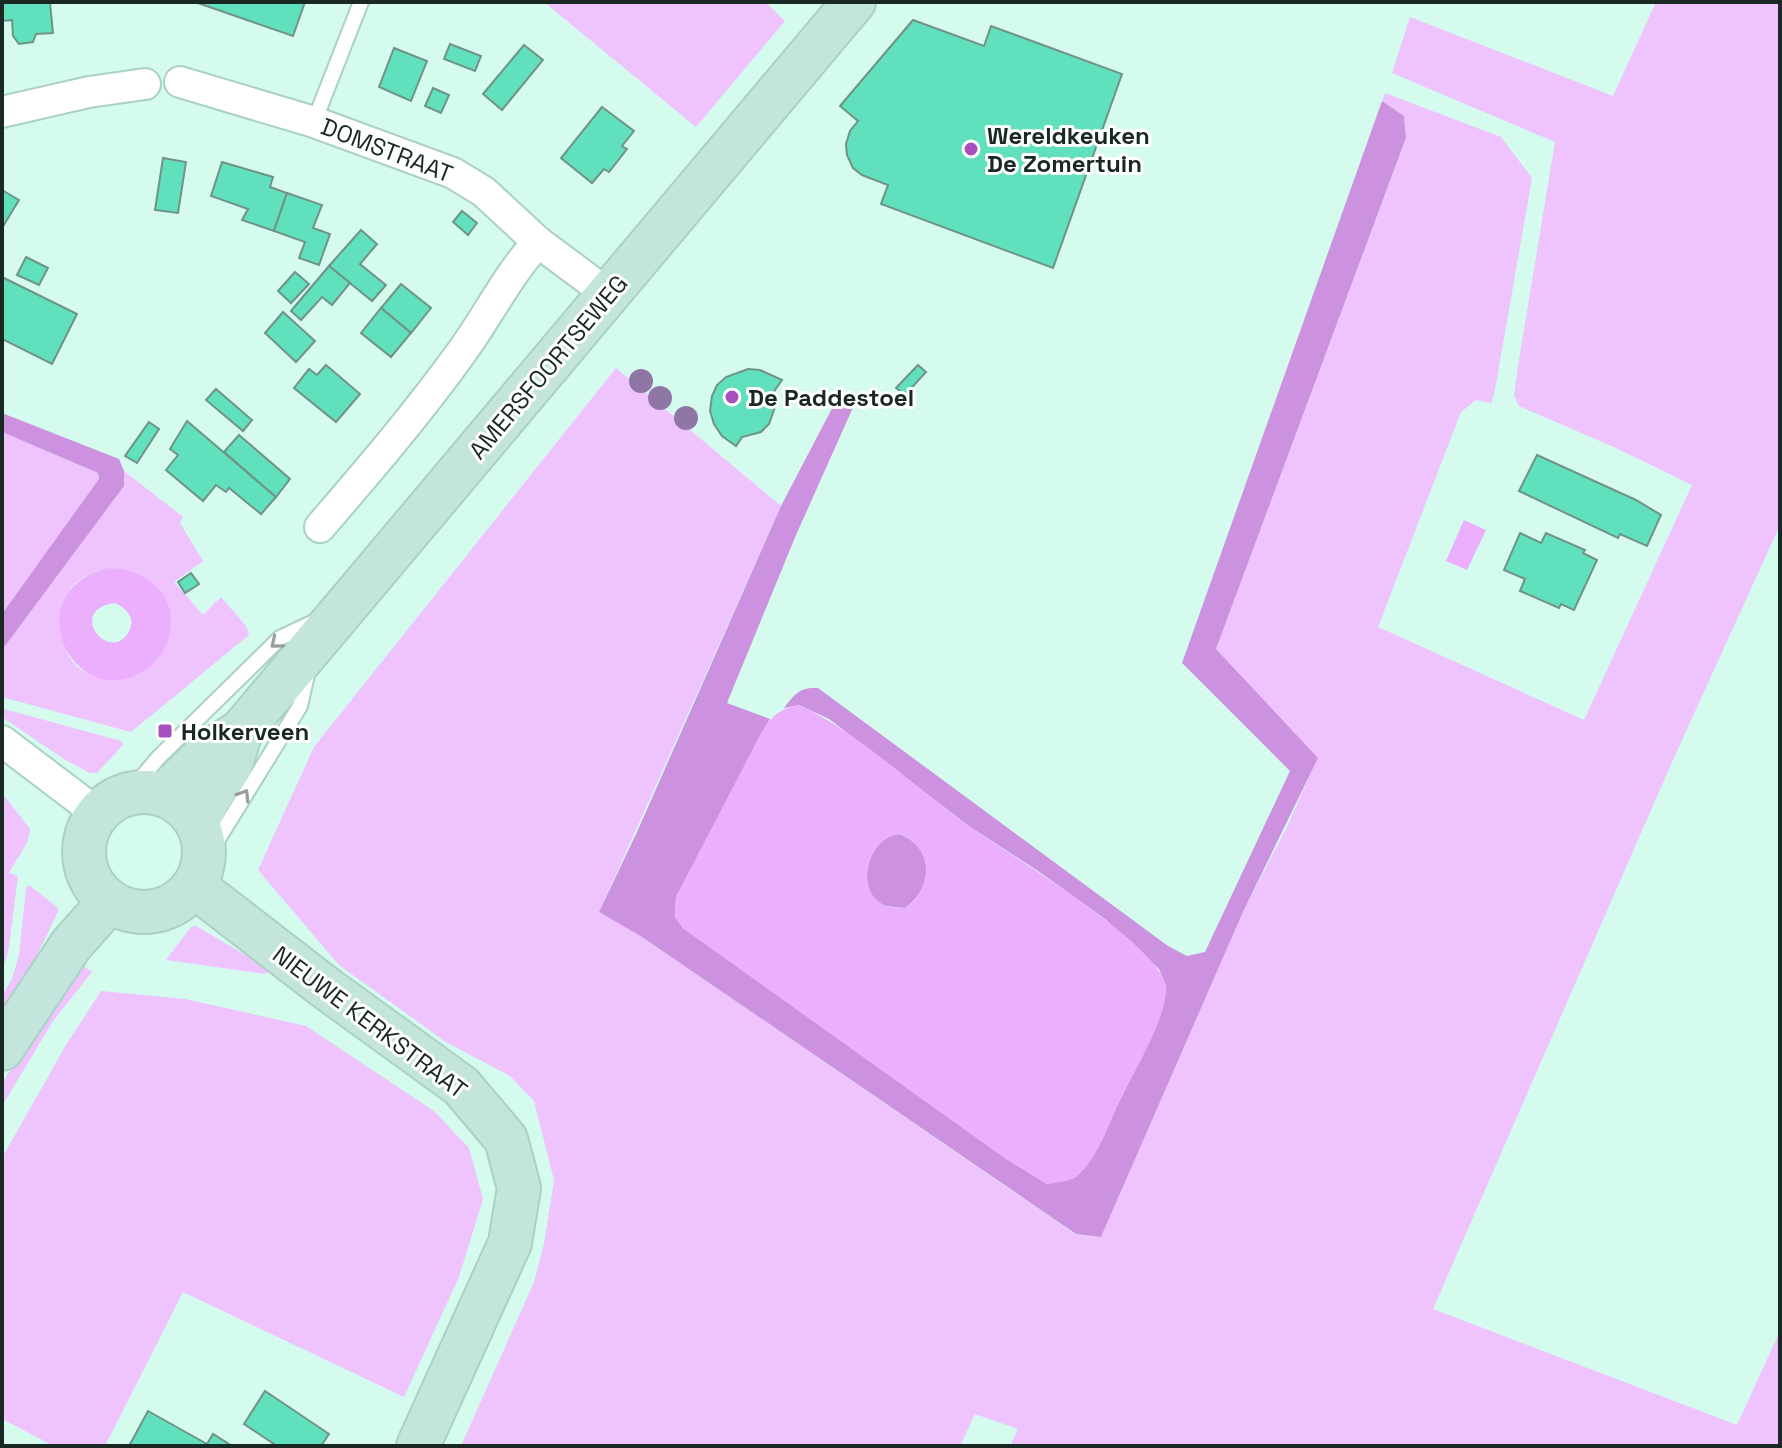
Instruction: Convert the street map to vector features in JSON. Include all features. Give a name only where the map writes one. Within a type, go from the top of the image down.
[{"type":"main road","name":"AMERSFOORTSEWEG","points":[[130,800],[241,731],[854,2]]},
{"type":"main road","name":"AMERSFOORTSEWEG","points":[[198,857],[209,798],[231,765],[241,731]]},
{"type":"main road","points":[[130,800],[180,804],[198,857],[181,900],[164,909],[145,913],[126,910],[109,902],[90,880],[83,853],[89,825],[130,800]]},
{"type":"main road","name":"NIEUWE KERKSTRAAT","points":[[198,857],[326,988],[461,1086],[506,1139],[519,1188],[510,1243],[418,1446]]},
{"type":"main road","points":[[2,1049],[63,957],[93,917],[109,902]]},
{"type":"street","name":"DOMSTRAAT","points":[[180,82],[314,122],[453,173],[484,192],[538,242],[608,294]]},
{"type":"street","points":[[2,112],[89,92],[145,84]]},
{"type":"street","points":[[320,527],[400,435],[464,350],[518,264],[538,242]]},
{"type":"street","points":[[2,741],[130,800]]},
{"type":"lane","points":[[314,122],[361,2]]},
{"type":"lane","points":[[130,800],[166,750],[280,638],[345,607]]},
{"type":"lane","points":[[198,857],[300,706],[313,646]]},
{"type":"shaded area","points":[[544,2],[765,2],[785,21],[696,127]]},
{"type":"shaded area","points":[[1656,2],[1780,2],[1780,525],[1672,762],[1433,1309],[1737,1425],[1780,1331],[1780,1446],[1010,1446],[1018,1429],[975,1414],[960,1446],[461,1446],[534,1282],[544,1244],[554,1180],[534,1101],[510,1076],[446,1042],[339,965],[258,870],[314,747],[616,368],[781,506],[599,912],[642,937],[1075,1234],[1101,1237],[1243,912],[1287,827],[1317,759],[1216,649],[1406,139],[1404,116],[1382,101],[1385,93],[1501,137],[1532,178],[1494,395],[1491,403],[1476,400],[1461,412],[1378,627],[1584,720],[1692,485],[1519,406],[1514,396],[1517,372],[1555,142],[1392,73],[1410,17],[1613,96]]},
{"type":"shaded area","points":[[1382,101],[1404,116],[1406,138],[1216,649],[1318,758],[1243,912],[1101,1237],[1076,1234],[642,937],[599,912],[781,506],[840,393],[855,403],[796,535],[727,703],[770,719],[676,897],[675,917],[683,928],[1005,1158],[1047,1184],[1074,1178],[1091,1159],[1153,1033],[1166,986],[1159,969],[1105,919],[970,827],[829,719],[799,705],[784,708],[798,692],[818,688],[1168,946],[1187,956],[1205,952],[1290,771],[1182,663]]},
{"type":"shaded area","points":[[2,413],[119,459],[124,471],[124,486],[2,650],[2,614],[99,479],[98,473],[2,432]]},
{"type":"shaded area","points":[[2,432],[98,473],[99,480],[2,614]]},
{"type":"shaded area","points":[[124,471],[183,517],[180,523],[203,561],[174,582],[203,615],[221,597],[246,626],[249,635],[131,732],[2,697],[2,650],[124,486]],"holes":[[[108,568],[138,577],[152,585],[169,609],[152,663],[140,673],[117,679],[93,676],[74,663],[68,654],[64,629],[64,606],[71,588],[86,576]]]},
{"type":"shaded area","points":[[1464,520],[1486,530],[1467,570],[1446,561]]},
{"type":"shaded area","points":[[108,568],[136,574],[158,588],[170,611],[171,625],[164,650],[151,666],[117,680],[94,676],[76,663],[64,644],[59,622],[64,600],[80,581]],"holes":[[[115,603],[127,611],[131,628],[120,641],[102,639],[92,623],[94,615],[101,607]]]},
{"type":"shaded area","points":[[799,705],[864,744],[966,824],[1111,924],[1158,969],[1166,987],[1156,1028],[1097,1151],[1076,1177],[1047,1184],[1005,1158],[683,928],[675,917],[676,897],[760,735],[775,715]],"holes":[[[899,834],[911,840],[924,858],[925,879],[921,890],[905,908],[886,906],[870,890],[867,878],[872,855],[888,837]]]},
{"type":"shaded area","points":[[4,709],[121,741],[123,745],[97,773],[90,773],[2,717]]},
{"type":"shaded area","points":[[2,793],[30,829],[25,846],[9,873],[18,876],[9,947],[2,974]]},
{"type":"shaded area","points":[[899,834],[919,848],[926,868],[921,890],[905,908],[886,906],[876,900],[867,879],[872,855],[879,845],[888,837]]},
{"type":"shaded area","points":[[29,885],[58,908],[58,912],[2,1016],[2,996],[12,979],[19,955],[26,888]]},
{"type":"shaded area","points":[[196,926],[270,971],[265,974],[166,960],[191,927]]},
{"type":"shaded area","points":[[84,966],[92,972],[53,1021],[2,1106],[2,1083],[56,999]]},
{"type":"shaded area","points":[[101,991],[185,999],[306,1026],[434,1111],[469,1148],[483,1199],[459,1277],[404,1397],[183,1292],[105,1446],[54,1446],[2,1419],[2,1158],[66,1045]]},
{"type":"building","points":[[2,2],[55,2],[50,3],[53,33],[36,34],[33,42],[19,44],[13,36],[12,20],[2,21]]},
{"type":"building","points":[[195,2],[305,2],[293,36]]},
{"type":"building","name":"Wereldkeuken De Zomertuin","points":[[913,20],[984,46],[991,26],[1122,74],[1053,268],[881,204],[888,185],[853,168],[846,144],[850,131],[858,121],[840,106]]},
{"type":"building","points":[[450,44],[481,56],[475,71],[444,59]]},
{"type":"building","points":[[524,45],[543,60],[502,110],[483,94]]},
{"type":"building","points":[[394,48],[427,61],[411,101],[379,87]]},
{"type":"building","points":[[433,88],[449,95],[441,113],[425,106]]},
{"type":"building","points":[[602,107],[634,131],[622,146],[627,149],[609,172],[604,169],[592,183],[561,158]]},
{"type":"building","points":[[163,158],[186,162],[178,213],[155,210]]},
{"type":"building","points":[[222,162],[273,177],[270,187],[287,193],[274,231],[242,220],[248,209],[211,196]]},
{"type":"building","points":[[2,190],[19,200],[2,228]]},
{"type":"building","points":[[287,193],[322,205],[313,228],[330,234],[319,265],[299,258],[305,242],[274,231]]},
{"type":"building","points":[[462,211],[477,223],[468,235],[453,222]]},
{"type":"building","points":[[361,230],[377,244],[360,264],[386,285],[372,301],[329,266]]},
{"type":"building","points":[[26,257],[48,268],[39,285],[17,275]]},
{"type":"building","points":[[329,266],[350,283],[332,305],[322,297],[301,320],[291,311]]},
{"type":"building","points":[[295,272],[309,284],[291,303],[278,291]]},
{"type":"building","points":[[2,277],[77,314],[52,364],[2,339]]},
{"type":"building","points":[[401,284],[431,308],[411,333],[381,308]]},
{"type":"building","points":[[381,308],[411,333],[391,357],[361,333]]},
{"type":"building","points":[[283,312],[315,341],[296,362],[265,333]]},
{"type":"building","points":[[326,365],[360,394],[336,422],[294,388],[309,369],[317,375]]},
{"type":"building","points":[[918,365],[926,372],[905,395],[896,388]]},
{"type":"building","points":[[748,369],[760,370],[782,380],[773,393],[776,404],[769,424],[761,432],[742,437],[736,446],[722,436],[714,424],[710,411],[712,396],[717,385],[726,377]]},
{"type":"building","points":[[216,389],[252,420],[243,431],[206,400]]},
{"type":"building","points":[[187,421],[276,497],[261,514],[229,488],[226,492],[216,485],[203,501],[166,470],[178,455],[170,449]]},
{"type":"building","points":[[149,422],[159,429],[137,463],[125,456]]},
{"type":"building","points":[[239,435],[290,479],[276,497],[224,452]]},
{"type":"building","points":[[1537,455],[1636,500],[1661,515],[1647,546],[1620,534],[1618,538],[1519,491]]},
{"type":"building","points":[[1520,533],[1541,543],[1546,533],[1585,550],[1583,553],[1597,560],[1574,610],[1561,604],[1559,608],[1520,591],[1525,579],[1504,570]]},
{"type":"building","points":[[191,573],[199,584],[185,593],[178,582]]},
{"type":"building","points":[[265,1391],[329,1434],[321,1446],[277,1446],[244,1424]]},
{"type":"building","points":[[148,1411],[207,1444],[213,1434],[232,1446],[129,1446]]},
{"type":"place","name":"Wereldkeuken De Zomertuin","points":[[971,149]]},
{"type":"place","name":"De Paddestoel","points":[[732,397]]},
{"type":"place","name":"Holkerveen","points":[[165,731]]}]
